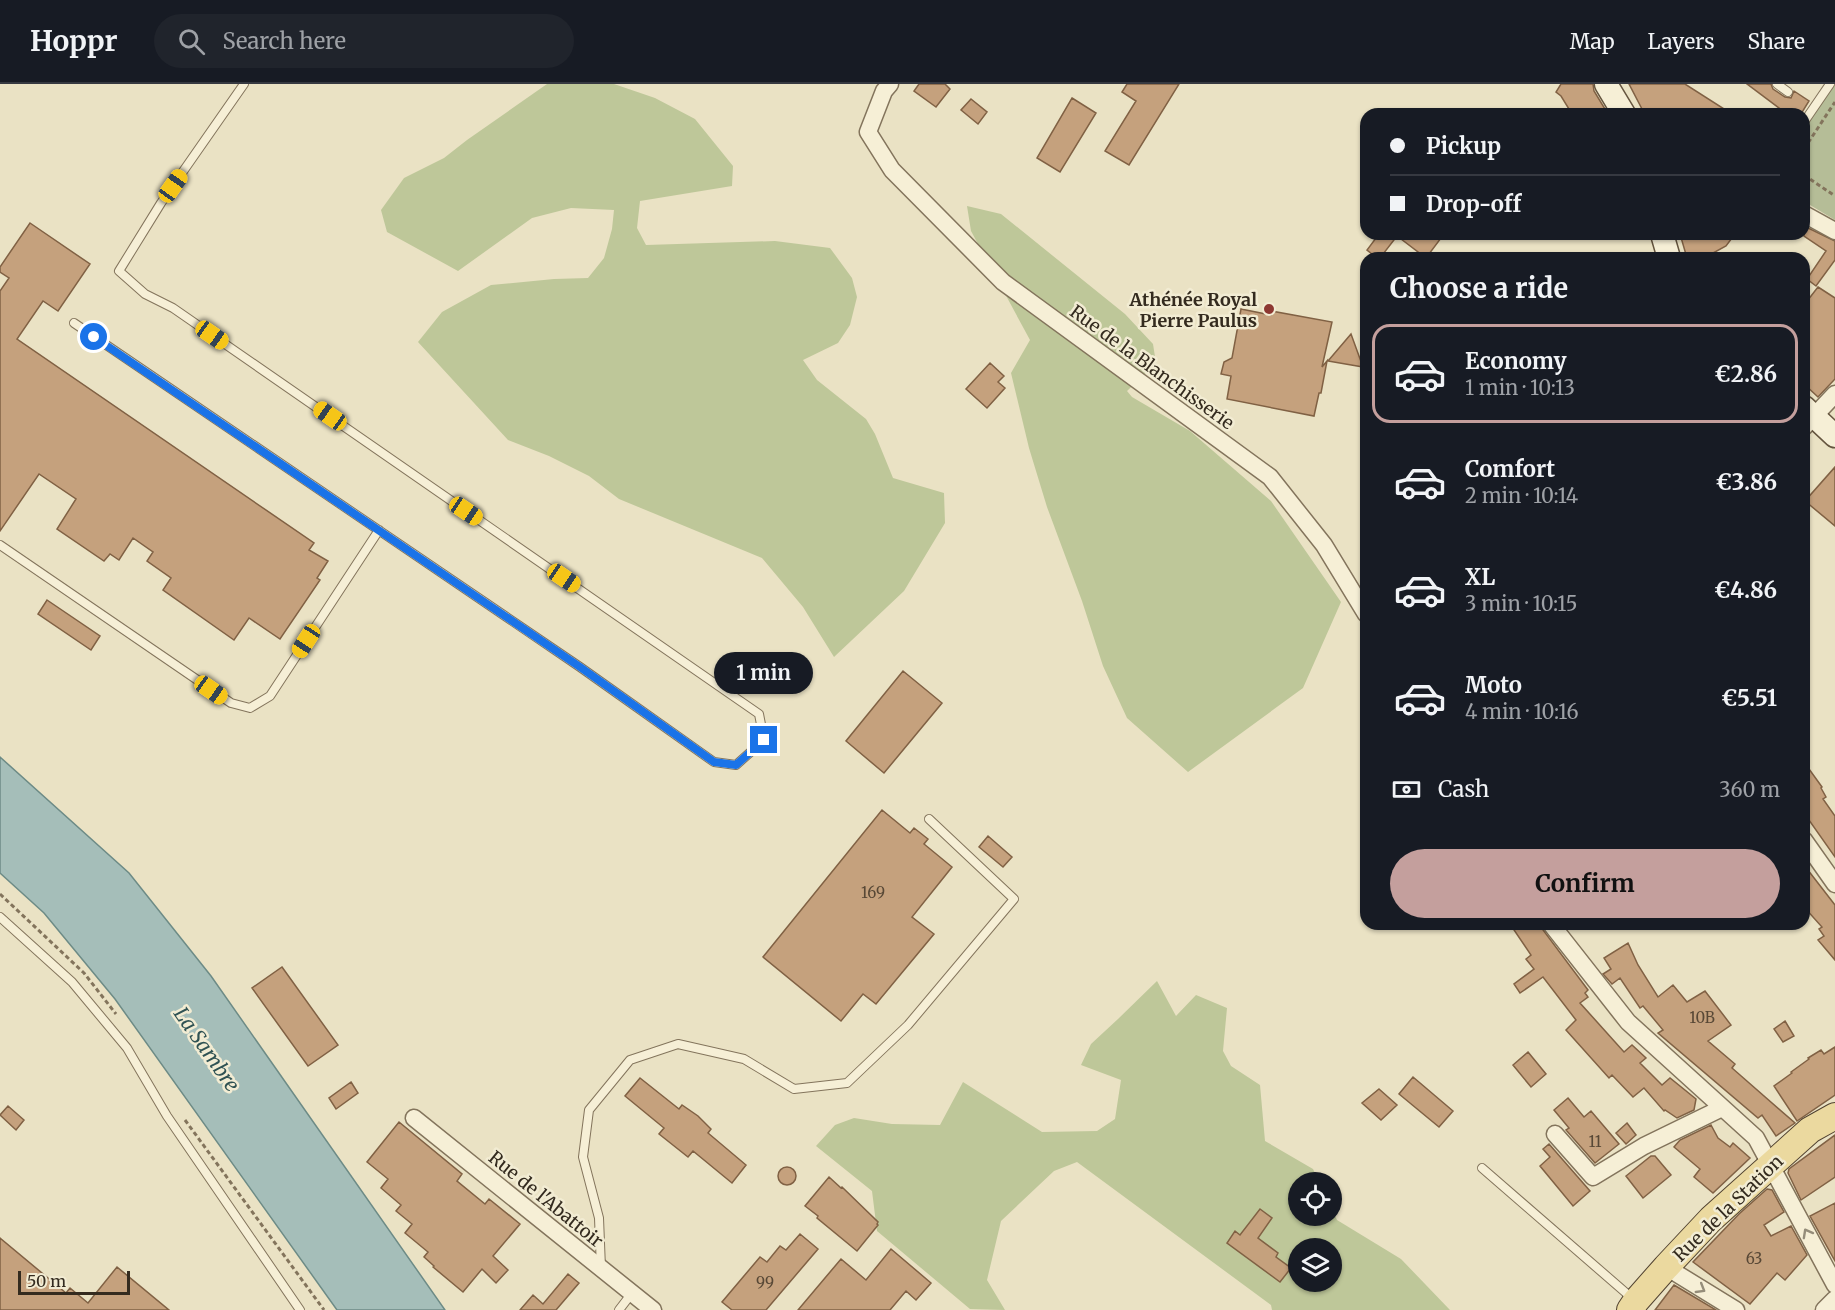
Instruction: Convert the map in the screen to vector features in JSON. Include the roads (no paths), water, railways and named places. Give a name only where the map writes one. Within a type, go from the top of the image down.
[{"type":"main road","points":[[1606,84],[1622,108]]},
{"type":"main road","points":[[1810,418],[1835,436]]},
{"type":"main road","name":"Rue de la Station","points":[[1633,1306],[1711,1218],[1810,1130],[1835,1116]]},
{"type":"street","name":"Rue de la Blanchisserie","points":[[890,84],[884,91],[868,132],[892,170],[1003,282],[1270,477],[1324,545],[1360,604]]},
{"type":"street","points":[[1810,217],[1835,231]]},
{"type":"street","points":[[1810,415],[1835,394]]},
{"type":"street","points":[[1810,849],[1835,884]]},
{"type":"street","points":[[1556,930],[1628,1022],[1756,1138],[1835,1285]]},
{"type":"street","points":[[1556,1134],[1593,1177],[1644,1146],[1722,1108]]},
{"type":"street","name":"Rue de l'Abattoir","points":[[414,1118],[653,1310]]},
{"type":"street","points":[[1666,1267],[1736,1310]]},
{"type":"street","points":[[1824,1310],[1835,1299]]},
{"type":"lane","points":[[74,323],[580,667],[714,762],[736,765],[764,740],[759,714],[173,308],[146,294],[119,271],[161,203],[244,84]]},
{"type":"lane","points":[[1777,84],[1788,93]]},
{"type":"lane","points":[[1810,113],[1830,84]]},
{"type":"lane","points":[[0,545],[231,703],[250,708],[270,696],[379,530]]},
{"type":"lane","points":[[600,1268],[599,1218],[584,1157],[590,1110],[630,1060],[678,1044],[744,1059],[794,1089],[847,1083],[908,1025],[1014,899],[929,819]]},
{"type":"lane","points":[[0,917],[72,982],[127,1048],[167,1116],[300,1310]]},
{"type":"lane","points":[[1482,1168],[1633,1306]]},
{"type":"lane","points":[[619,1310],[632,1293]]},
{"type":"water","name":"La Sambre","points":[[0,757],[129,873],[211,976],[445,1310],[337,1310],[115,999],[44,913],[0,873]]},
{"type":"place","name":"Athénée Royal Pierre Paulus","points":[[1269,309]]}]
